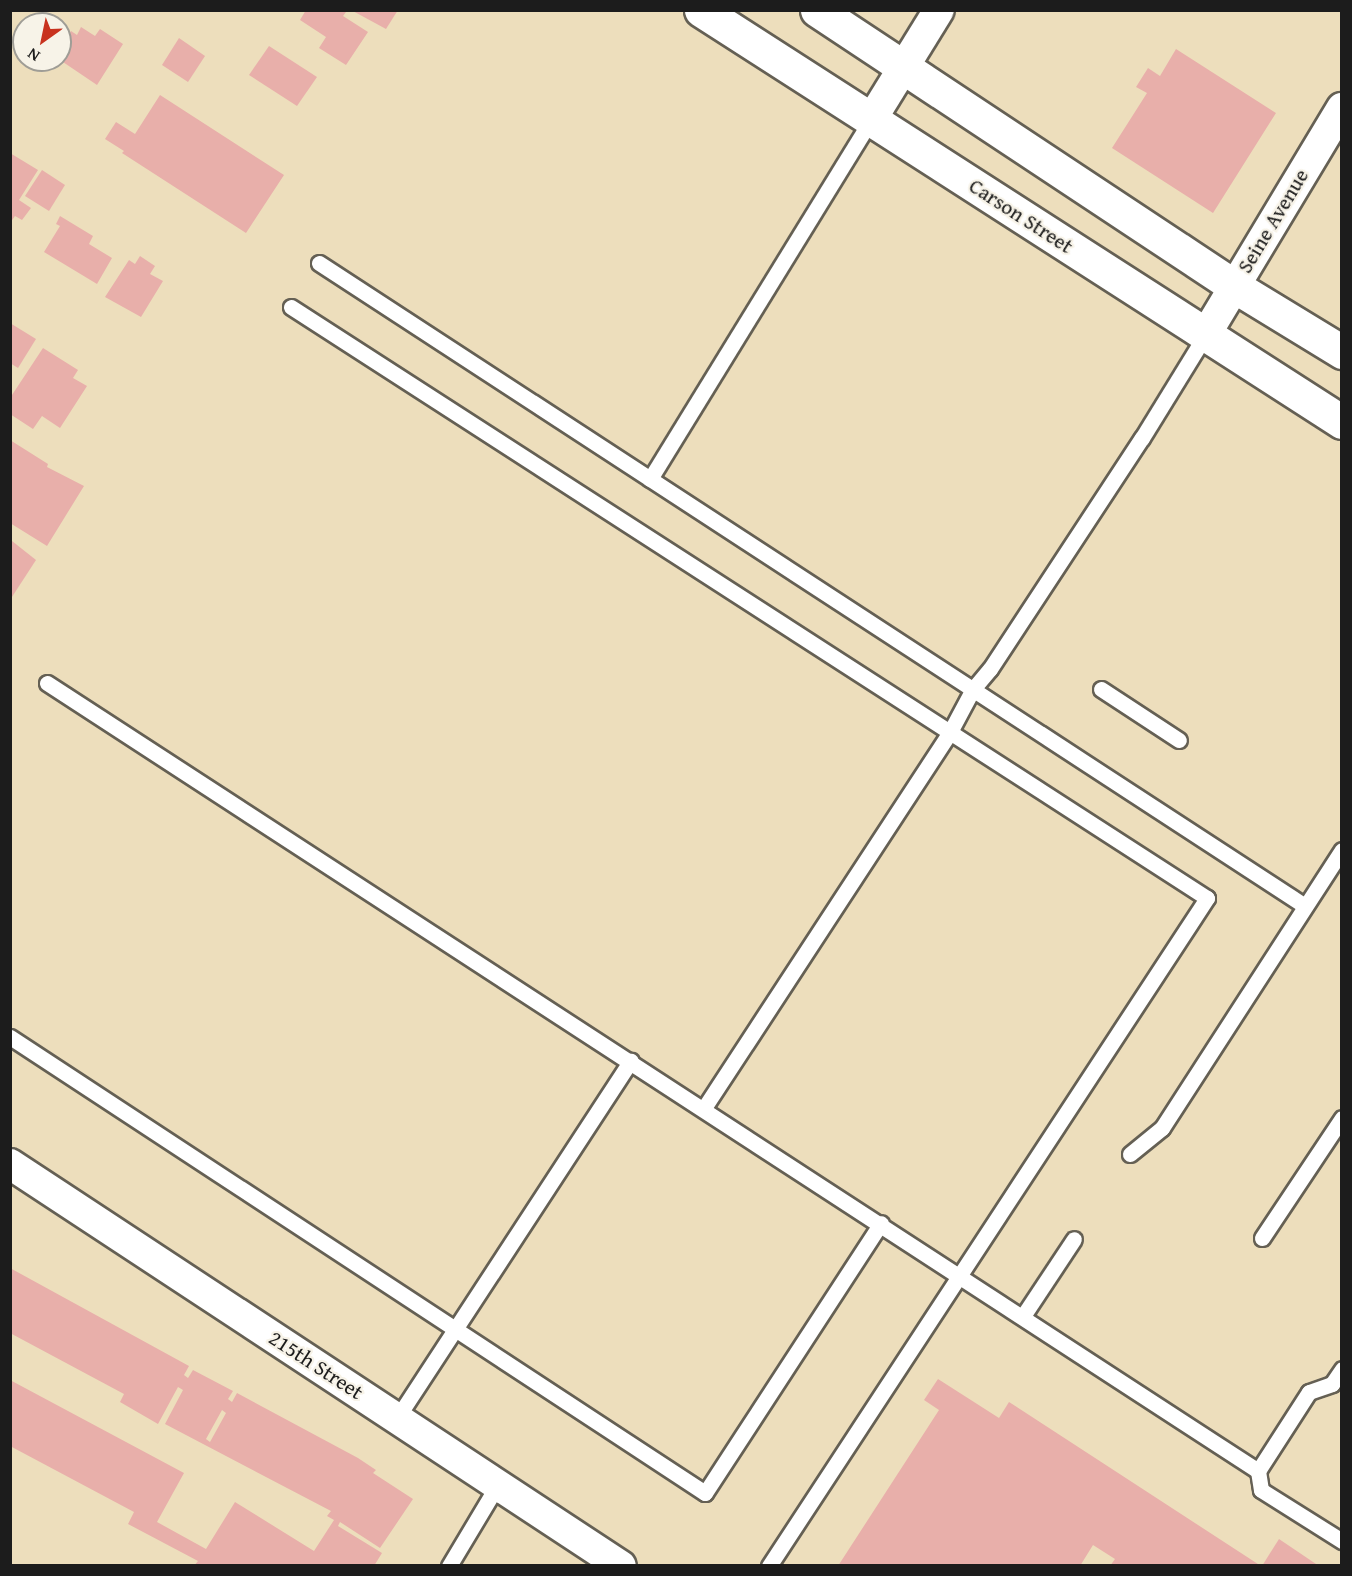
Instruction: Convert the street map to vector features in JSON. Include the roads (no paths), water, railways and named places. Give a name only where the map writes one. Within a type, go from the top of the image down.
[{"type":"main road","name":"Carson Street","points":[[701,10],[1341,422]]},
{"type":"main road","points":[[817,10],[1234,286],[1341,352]]},
{"type":"street","points":[[871,120],[939,10]]},
{"type":"street","name":"Seine Avenue","points":[[1206,334],[1341,108]]},
{"type":"street","name":"215th Street","points":[[10,1164],[621,1566]]},
{"type":"lane","points":[[650,479],[871,120]]},
{"type":"lane","points":[[319,263],[1305,906]]},
{"type":"lane","points":[[291,307],[1207,898],[769,1566]]},
{"type":"lane","points":[[704,1108],[950,732],[973,689],[1009,640],[1142,438],[1206,334]]},
{"type":"lane","points":[[47,683],[1258,1470]]},
{"type":"lane","points":[[1101,689],[1179,740]]},
{"type":"lane","points":[[1130,1154],[1162,1128],[1341,850]]},
{"type":"lane","points":[[10,1037],[705,1493],[881,1223]]},
{"type":"lane","points":[[397,1418],[631,1061]]},
{"type":"lane","points":[[1262,1238],[1341,1118]]},
{"type":"lane","points":[[1023,1316],[1074,1239]]},
{"type":"lane","points":[[1341,1369],[1332,1384],[1309,1392],[1258,1470],[1261,1490],[1341,1541]]},
{"type":"lane","points":[[449,1566],[498,1484]]}]
